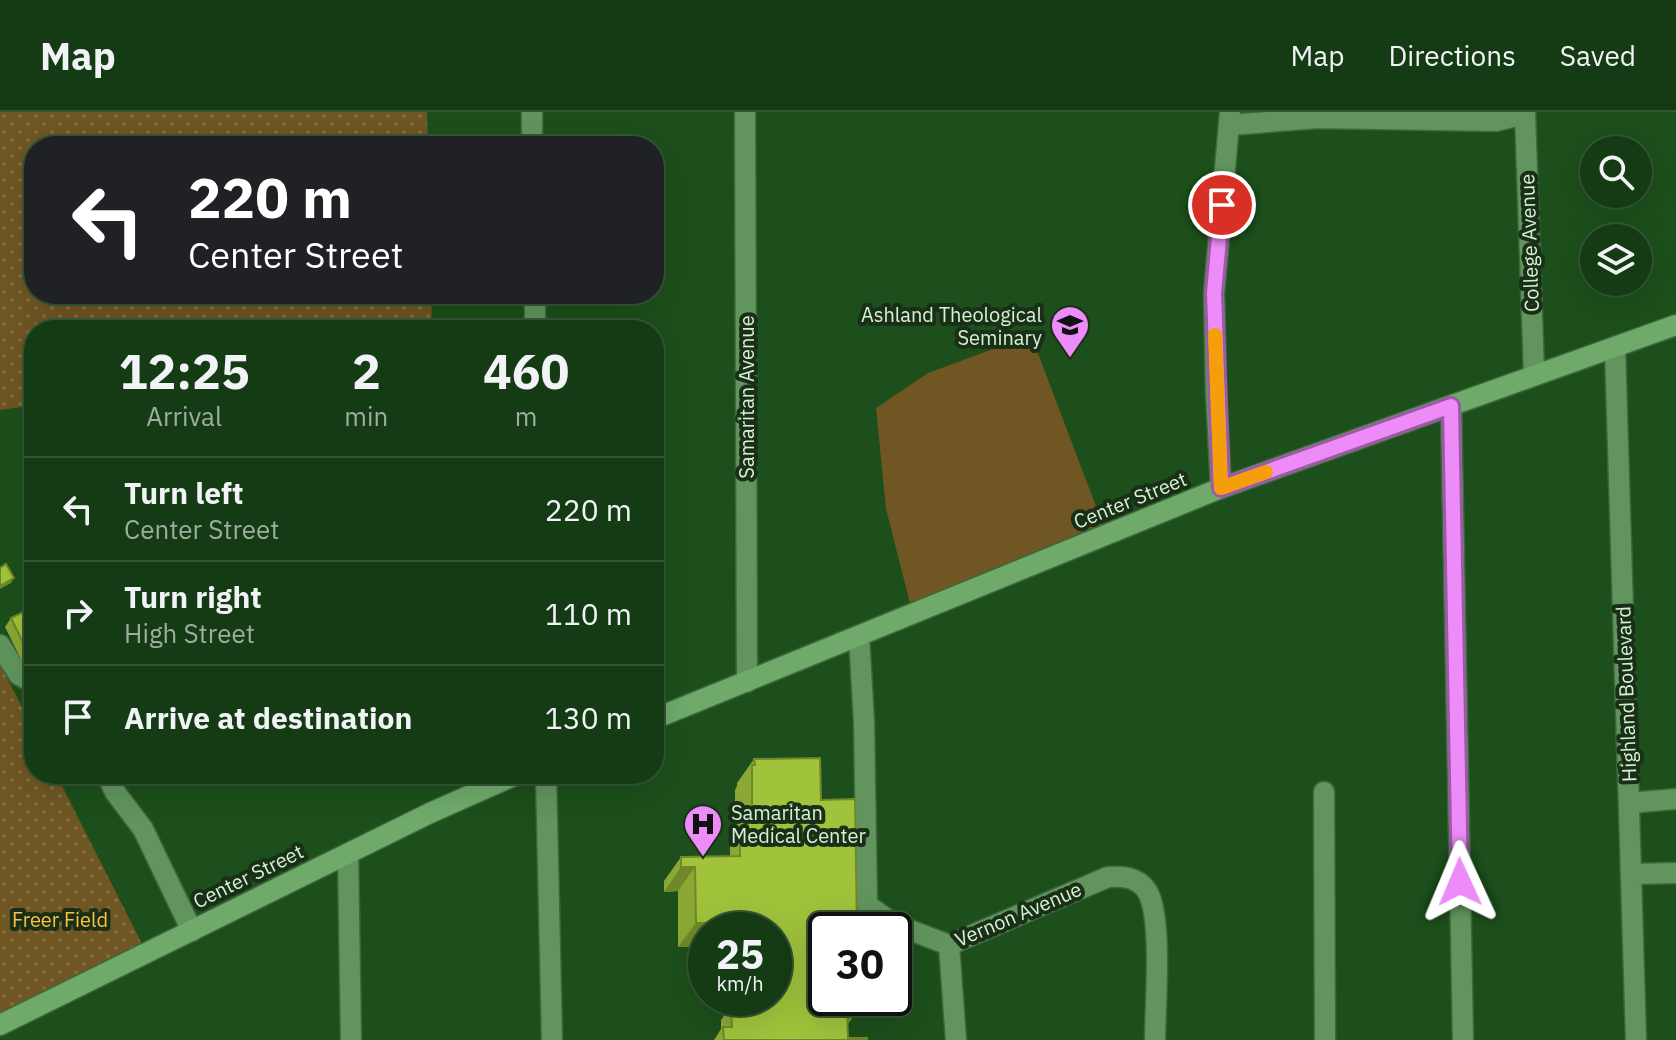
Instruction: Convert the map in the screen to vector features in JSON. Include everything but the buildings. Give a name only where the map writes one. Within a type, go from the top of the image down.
[{"type":"main road","name":"Center Street","points":[[664,715],[1221,488],[1676,325]]},
{"type":"main road","name":"Center Street","points":[[0,1025],[430,813],[495,784]]},
{"type":"street","points":[[532,112],[532,136]]},
{"type":"street","name":"Samaritan Avenue","points":[[745,112],[747,682]]},
{"type":"street","points":[[1221,488],[1214,293],[1230,118],[1496,121],[1525,113]]},
{"type":"street","name":"College Avenue","points":[[1525,113],[1534,374]]},
{"type":"street","name":"Highland Boulevard","points":[[1615,347],[1636,1040]]},
{"type":"street","points":[[1451,406],[1463,1040]]},
{"type":"street","name":"Vernon Avenue","points":[[859,636],[864,722],[867,905],[894,924],[949,945],[1108,877],[1132,879],[1146,889],[1155,910],[1155,1040]]},
{"type":"street","points":[[0,645],[19,675],[24,678]]},
{"type":"street","points":[[111,784],[143,829],[192,931]]},
{"type":"street","points":[[546,784],[552,1040]]},
{"type":"street","points":[[1324,792],[1325,1040]]},
{"type":"street","points":[[1629,803],[1676,799]]},
{"type":"street","points":[[348,854],[351,1040]]},
{"type":"street","points":[[1631,874],[1676,873]]},
{"type":"street","points":[[949,945],[956,1040]]},
{"type":"green space","points":[[0,112],[427,112],[428,136],[24,136],[24,304],[431,304],[432,320],[24,320],[24,406],[0,410]]},
{"type":"green space","points":[[1031,335],[1105,530],[912,611],[886,509],[876,408],[928,373]]},
{"type":"green space","name":"Freer Field","points":[[0,664],[24,711],[24,784],[61,784],[143,946],[0,1019]]},
{"type":"slow traffic","points":[[1215,335],[1221,488],[1266,472]]},
{"type":"place","name":"Ashland Theological Seminary","points":[[1070,359]]},
{"type":"place","name":"Samaritan Medical Center","points":[[703,858]]},
{"type":"route","points":[[1222,205],[1214,293],[1221,488],[1451,406],[1460,882]]}]
